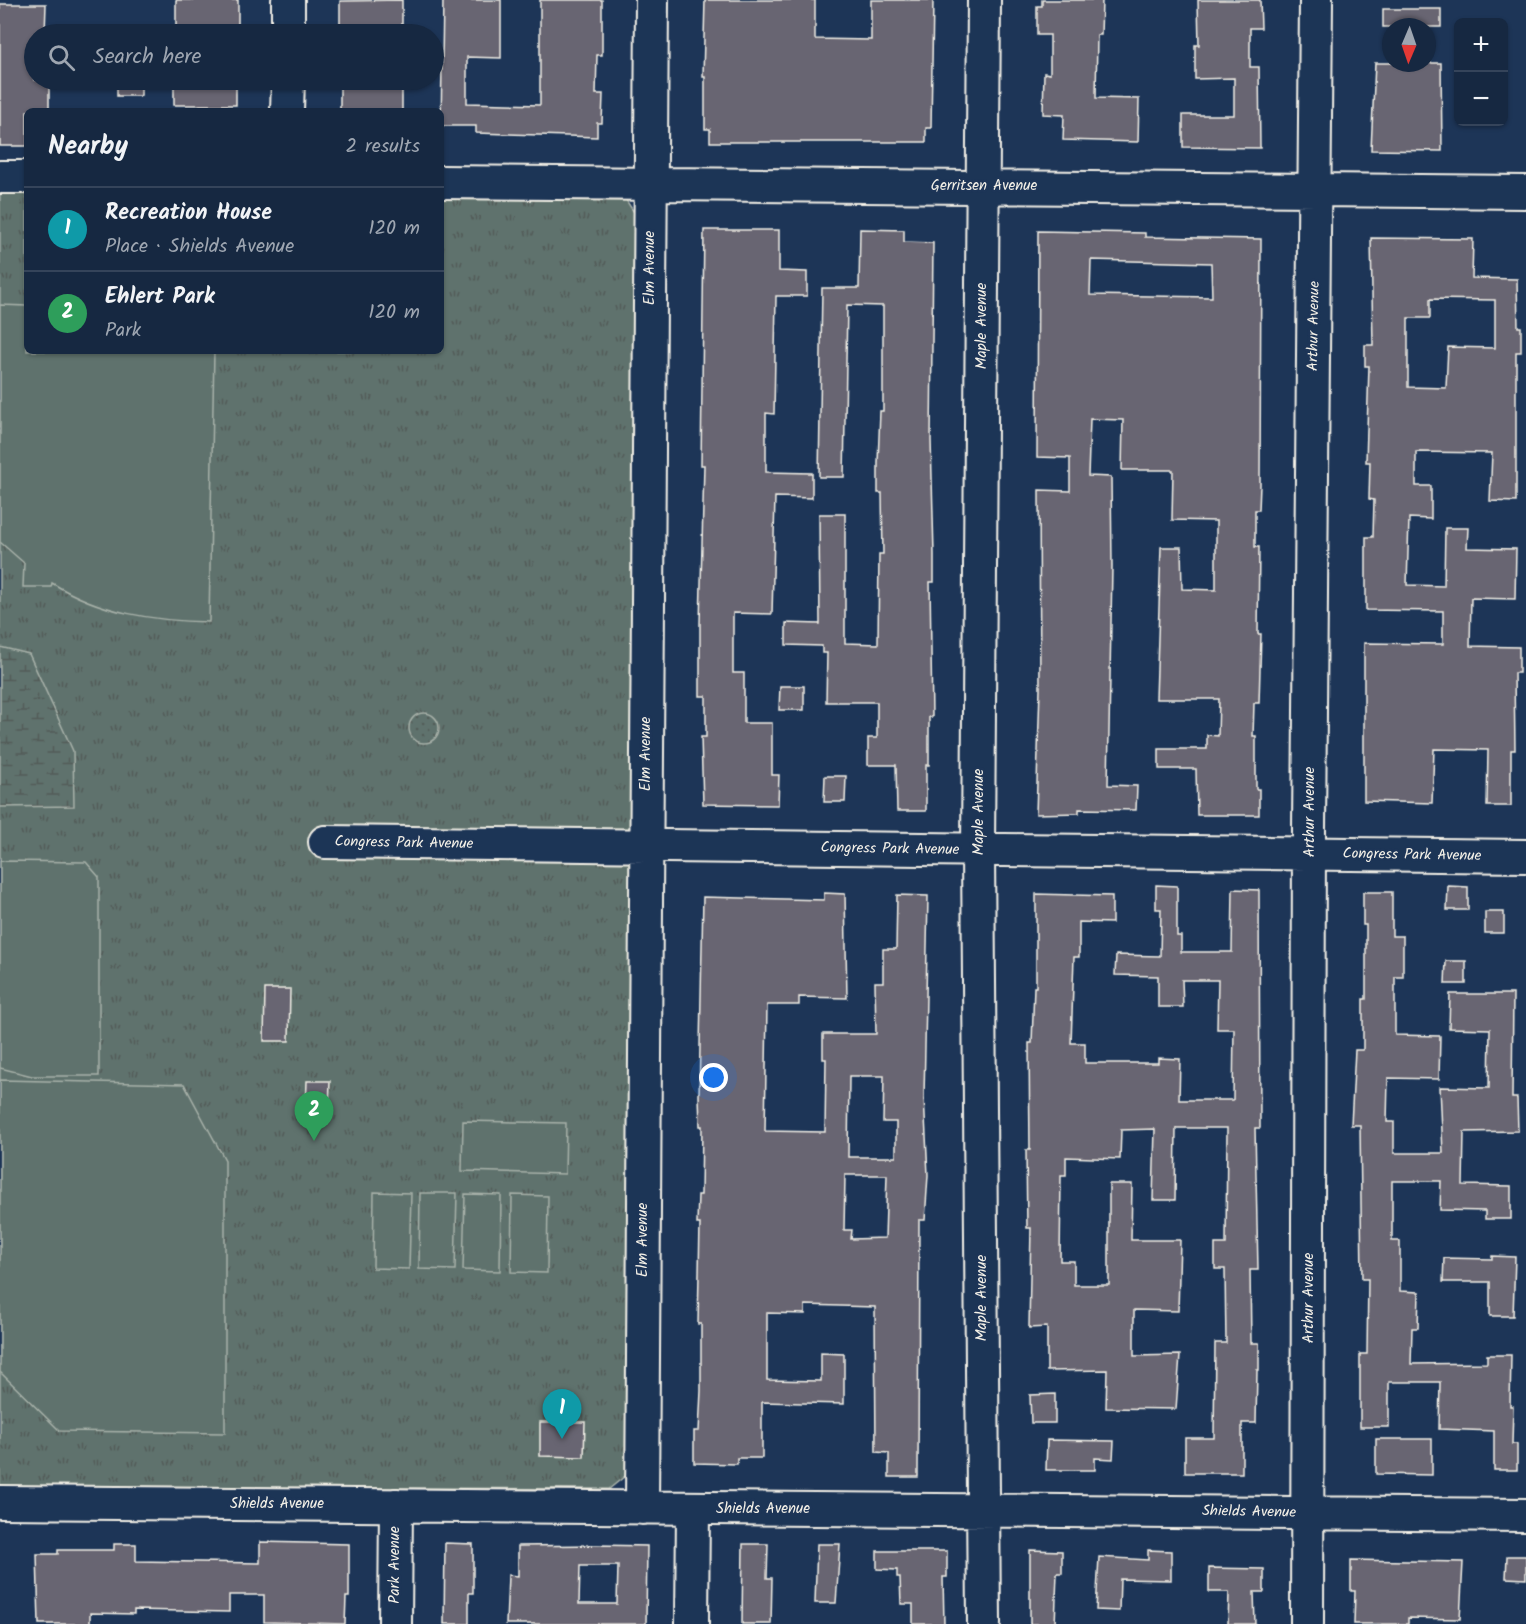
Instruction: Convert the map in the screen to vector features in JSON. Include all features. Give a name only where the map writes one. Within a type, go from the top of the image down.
[{"type":"street","points":[[288,0],[288,24]]},
{"type":"street","name":"Elm Avenue","points":[[642,1508],[652,0]]},
{"type":"street","name":"Maple Avenue","points":[[984,0],[978,851],[984,1624]]},
{"type":"street","name":"Arthur Avenue","points":[[1307,1624],[1316,0]]},
{"type":"street","points":[[287,108],[288,90]]},
{"type":"street","points":[[0,177],[24,177]]},
{"type":"street","name":"Gerritsen Avenue","points":[[444,182],[1315,188],[1526,192]]},
{"type":"street","name":"Congress Park Avenue","points":[[325,842],[645,848],[1526,856]]},
{"type":"street","name":"Shields Avenue","points":[[0,1502],[1526,1515]]},
{"type":"street","name":"Park Avenue","points":[[395,1624],[396,1505]]},
{"type":"street","points":[[692,1624],[693,1509]]},
{"type":"green space","points":[[0,190],[24,190],[24,354],[444,354],[444,194],[617,196],[626,200],[637,217],[627,1464],[625,1476],[609,1489],[0,1486]]},
{"type":"green space","points":[[0,305],[24,306],[24,354],[214,354],[209,622],[168,620],[128,613],[89,602],[52,583],[51,587],[23,587],[24,563],[0,542]]},
{"type":"green space","points":[[0,647],[29,654],[73,751],[74,806],[0,807]]},
{"type":"green space","points":[[424,713],[434,718],[439,728],[434,738],[424,743],[414,738],[409,728],[414,718]]},
{"type":"green space","points":[[0,861],[86,862],[99,877],[99,1076],[32,1076],[0,1068]]},
{"type":"green space","points":[[0,1080],[184,1084],[225,1160],[225,1433],[60,1431],[0,1372]]},
{"type":"green space","points":[[463,1121],[566,1123],[565,1174],[462,1171]]},
{"type":"green space","points":[[374,1192],[411,1193],[409,1269],[373,1268]]},
{"type":"green space","points":[[420,1193],[457,1193],[455,1270],[419,1269]]},
{"type":"green space","points":[[465,1194],[501,1195],[500,1271],[463,1270]]},
{"type":"green space","points":[[512,1195],[548,1196],[547,1273],[511,1272]]},
{"type":"building","points":[[176,0],[238,0],[238,24],[176,24]]},
{"type":"building","points":[[402,0],[402,24],[340,24],[340,1]]},
{"type":"building","points":[[443,0],[501,0],[501,58],[467,57],[467,103],[540,105],[540,0],[602,0],[602,55],[597,55],[596,94],[603,94],[602,123],[597,123],[597,137],[476,133],[476,126],[444,126],[444,108],[441,108],[442,90],[444,90]]},
{"type":"building","points":[[705,0],[815,0],[815,39],[871,40],[871,0],[933,0],[931,128],[926,128],[926,142],[710,142],[710,129],[705,129],[705,77],[703,77]]},
{"type":"building","points":[[1042,0],[1102,0],[1101,35],[1097,35],[1096,98],[1139,99],[1138,142],[1063,140],[1064,115],[1043,114],[1044,73],[1050,74],[1050,35],[1037,35],[1037,6],[1042,6]]},
{"type":"building","points":[[1198,0],[1260,0],[1261,28],[1250,28],[1250,67],[1259,67],[1260,148],[1183,147],[1183,115],[1234,115],[1234,78],[1195,79],[1195,45],[1199,45]]},
{"type":"building","points":[[0,4],[46,4],[45,24],[24,24],[24,90],[49,90],[49,108],[24,108],[24,146],[0,146]]},
{"type":"building","points":[[1383,9],[1441,9],[1441,27],[1436,27],[1436,18],[1383,18]]},
{"type":"building","points":[[1375,63],[1382,63],[1382,72],[1436,72],[1436,63],[1441,63],[1442,151],[1371,150]]},
{"type":"building","points":[[117,90],[141,90],[141,96],[117,96]]},
{"type":"building","points":[[174,90],[236,90],[236,105],[174,105]]},
{"type":"building","points":[[340,90],[402,90],[402,108],[340,108]]},
{"type":"building","points":[[860,229],[904,230],[904,242],[933,243],[931,440],[934,582],[930,582],[932,717],[929,717],[926,811],[897,811],[896,765],[868,765],[868,738],[877,738],[877,702],[826,702],[827,653],[822,653],[822,646],[786,645],[786,623],[820,624],[819,514],[845,514],[845,643],[878,644],[879,554],[883,554],[882,493],[878,493],[878,463],[880,411],[883,411],[883,306],[847,305],[844,477],[819,477],[822,288],[859,288]]},
{"type":"building","points":[[704,230],[779,230],[779,271],[807,272],[807,296],[776,296],[774,414],[766,413],[766,472],[812,473],[812,498],[775,497],[772,614],[733,613],[733,673],[744,673],[744,723],[772,723],[772,775],[779,775],[778,805],[703,804],[701,737],[706,737],[706,696],[700,696],[700,624],[704,465],[701,465]]},
{"type":"building","points":[[1038,231],[1145,233],[1145,237],[1261,239],[1260,485],[1259,510],[1255,510],[1255,547],[1259,547],[1258,634],[1261,634],[1259,703],[1254,703],[1253,736],[1256,736],[1256,789],[1259,789],[1259,815],[1197,815],[1196,769],[1159,769],[1159,749],[1207,749],[1207,735],[1218,736],[1219,699],[1156,699],[1161,547],[1181,547],[1182,589],[1216,590],[1216,521],[1172,520],[1173,470],[1122,470],[1123,420],[1090,419],[1088,476],[1111,477],[1112,567],[1108,785],[1137,786],[1136,810],[1079,809],[1079,813],[1036,814],[1040,689],[1039,490],[1070,491],[1070,458],[1037,457]],"holes":[[[1091,260],[1211,263],[1212,297],[1090,295]]]},
{"type":"building","points":[[1371,238],[1473,239],[1472,278],[1517,279],[1521,352],[1516,352],[1516,502],[1490,501],[1492,453],[1416,452],[1416,486],[1431,486],[1431,519],[1409,518],[1407,585],[1444,586],[1445,528],[1468,528],[1467,548],[1516,549],[1515,599],[1471,598],[1470,646],[1519,647],[1519,673],[1514,673],[1515,750],[1511,750],[1511,806],[1487,806],[1488,750],[1434,749],[1432,803],[1364,801],[1364,643],[1443,644],[1443,611],[1366,610],[1366,537],[1373,537],[1374,500],[1369,499],[1370,462],[1366,462],[1369,366],[1365,366],[1365,345],[1373,345]],"holes":[[[1430,299],[1495,300],[1495,348],[1448,347],[1446,388],[1408,387],[1408,318],[1430,318]]]},
{"type":"building","points":[[780,686],[804,686],[804,710],[779,710]]},
{"type":"building","points":[[825,776],[846,776],[845,802],[824,802]]},
{"type":"building","points":[[1156,885],[1177,886],[1177,936],[1181,936],[1181,952],[1232,952],[1233,889],[1259,890],[1260,1128],[1255,1128],[1258,1270],[1250,1270],[1251,1343],[1259,1343],[1259,1370],[1257,1370],[1256,1423],[1242,1423],[1242,1473],[1185,1473],[1185,1438],[1214,1438],[1215,1343],[1226,1343],[1225,1269],[1215,1269],[1215,1244],[1226,1244],[1227,1128],[1176,1128],[1175,1200],[1153,1200],[1155,1129],[1121,1130],[1120,1159],[1066,1157],[1066,1175],[1061,1175],[1060,1261],[1074,1261],[1074,1285],[1109,1285],[1109,1184],[1132,1184],[1131,1240],[1180,1240],[1178,1311],[1134,1310],[1134,1356],[1180,1355],[1176,1409],[1106,1408],[1107,1370],[1047,1371],[1047,1327],[1029,1328],[1031,1228],[1027,1228],[1026,1150],[1030,1150],[1029,1043],[1032,1043],[1034,987],[1036,987],[1036,894],[1112,896],[1112,923],[1079,922],[1079,957],[1074,957],[1071,1043],[1085,1043],[1085,1063],[1158,1063],[1158,1058],[1180,1059],[1179,1100],[1233,1100],[1234,1029],[1217,1029],[1218,980],[1182,980],[1183,1007],[1158,1007],[1158,976],[1115,975],[1116,955],[1160,956],[1161,909],[1156,909]]},
{"type":"building","points":[[1448,886],[1468,887],[1468,910],[1447,910]]},
{"type":"building","points":[[1363,892],[1392,892],[1392,936],[1403,936],[1403,977],[1395,977],[1395,1035],[1440,1036],[1439,1079],[1388,1078],[1387,1122],[1394,1122],[1394,1153],[1443,1153],[1440,1087],[1489,1088],[1490,1029],[1449,1028],[1450,994],[1513,994],[1512,1098],[1517,1098],[1518,1131],[1464,1132],[1463,1185],[1511,1186],[1511,1219],[1485,1219],[1485,1211],[1440,1210],[1441,1181],[1392,1181],[1392,1241],[1400,1241],[1400,1291],[1419,1292],[1418,1328],[1412,1328],[1411,1364],[1487,1363],[1487,1355],[1511,1355],[1510,1406],[1513,1406],[1512,1444],[1517,1444],[1517,1470],[1494,1470],[1494,1431],[1439,1429],[1440,1382],[1389,1382],[1389,1427],[1360,1427],[1360,1354],[1367,1354],[1368,1279],[1362,1279],[1360,1125],[1351,1125],[1355,1050],[1363,1050],[1363,999],[1366,999],[1366,925],[1363,925]]},
{"type":"building","points":[[824,893],[845,894],[847,998],[799,997],[799,1005],[767,1005],[765,1131],[825,1132],[826,1059],[823,1059],[823,1034],[876,1034],[875,982],[883,982],[883,949],[896,949],[897,895],[928,896],[924,1097],[928,1175],[925,1220],[919,1220],[918,1477],[889,1477],[889,1453],[876,1452],[875,1307],[805,1305],[805,1314],[767,1313],[767,1380],[821,1381],[821,1353],[844,1354],[844,1404],[762,1402],[762,1458],[737,1458],[737,1464],[694,1463],[694,1431],[699,1431],[701,1391],[701,1324],[698,1324],[700,1224],[697,1224],[698,1195],[701,1195],[702,1126],[700,1126],[699,1096],[703,897],[824,900]],"holes":[[[849,1076],[884,1076],[883,1122],[896,1122],[896,1157],[848,1157]],[[845,1175],[887,1175],[885,1238],[851,1239],[852,1230],[844,1230]]]},
{"type":"building","points":[[1485,912],[1504,912],[1504,933],[1485,933]]},
{"type":"building","points":[[1446,961],[1466,961],[1466,984],[1445,984]]},
{"type":"building","points":[[265,989],[290,989],[289,1041],[264,1041]]},
{"type":"building","points":[[307,1081],[330,1081],[329,1110],[306,1109]]},
{"type":"building","points":[[1492,1256],[1515,1257],[1513,1316],[1490,1316],[1490,1282],[1443,1282],[1444,1258],[1492,1259]]},
{"type":"building","points":[[1055,1394],[1055,1423],[1031,1423],[1030,1395]]},
{"type":"building","points":[[540,1422],[585,1422],[584,1457],[540,1456]]},
{"type":"building","points":[[1376,1439],[1432,1439],[1432,1475],[1376,1474]]},
{"type":"building","points":[[1047,1440],[1114,1441],[1113,1459],[1095,1458],[1095,1470],[1046,1470]]},
{"type":"building","points":[[260,1542],[349,1544],[349,1597],[346,1597],[345,1624],[264,1622],[264,1595],[229,1595],[229,1612],[134,1610],[134,1614],[90,1613],[90,1624],[39,1624],[37,1554],[58,1554],[58,1550],[114,1550],[114,1544],[136,1544],[136,1561],[260,1563]]},
{"type":"building","points":[[445,1543],[473,1544],[473,1593],[469,1593],[469,1624],[444,1624]]},
{"type":"building","points":[[743,1544],[768,1544],[767,1578],[772,1578],[771,1624],[742,1624]]},
{"type":"building","points":[[817,1544],[840,1544],[836,1603],[815,1603]]},
{"type":"building","points":[[518,1546],[647,1546],[646,1624],[506,1624],[508,1575],[518,1576]],"holes":[[[580,1566],[618,1566],[617,1604],[579,1604]]]},
{"type":"building","points":[[1030,1550],[1062,1551],[1062,1573],[1057,1573],[1055,1624],[1030,1624]]},
{"type":"building","points":[[1148,1550],[1171,1551],[1171,1580],[1120,1579],[1119,1611],[1096,1610],[1099,1557],[1148,1560]]},
{"type":"building","points":[[877,1551],[947,1551],[947,1577],[943,1577],[944,1624],[913,1624],[913,1604],[901,1604],[900,1577],[897,1577],[897,1570],[877,1569]]},
{"type":"building","points":[[1507,1556],[1526,1556],[1526,1579],[1506,1578]]},
{"type":"building","points":[[1351,1560],[1463,1562],[1460,1619],[1408,1618],[1408,1624],[1354,1624],[1355,1591],[1351,1591]]},
{"type":"building","points":[[1209,1568],[1264,1569],[1264,1592],[1254,1592],[1255,1624],[1228,1624],[1229,1592],[1209,1592]]},
{"type":"place","name":"Ehlert Park","points":[[314,1141]]},
{"type":"place","name":"Recreation House","points":[[562,1439]]}]
